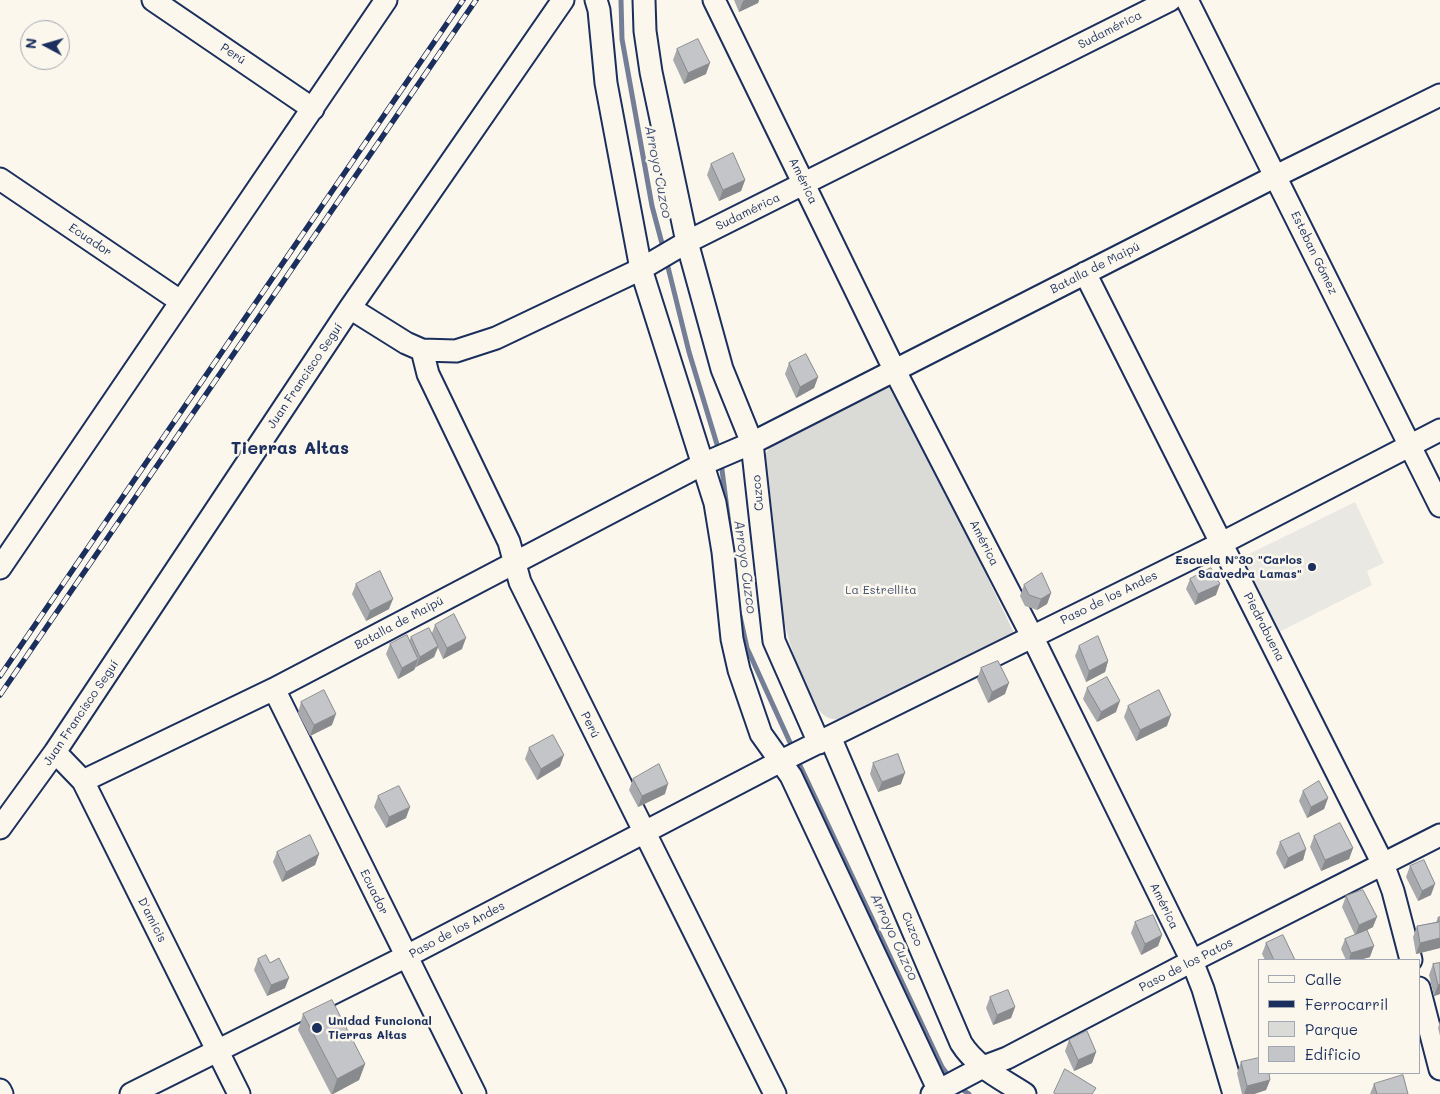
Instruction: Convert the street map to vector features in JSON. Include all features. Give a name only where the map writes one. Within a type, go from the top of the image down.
[{"type":"street","name":"Perú","points":[[153,0],[313,109]]},
{"type":"street","points":[[0,568],[180,300],[313,109],[386,0]]},
{"type":"street","name":"Juan Francisco Seguí","points":[[0,828],[55,752],[350,308],[563,0]]},
{"type":"street","points":[[596,0],[599,10],[606,83],[646,266],[707,462],[724,552],[732,638],[739,670],[761,734],[804,750],[791,776],[940,1090]]},
{"type":"street","name":"Cuzco","points":[[644,0],[645,31],[682,246],[722,369],[752,443],[774,641],[804,750],[968,1054],[975,1072],[1026,1094]]},
{"type":"street","name":"América","points":[[714,0],[895,371],[1032,636],[1192,961],[1203,989],[1234,1094]]},
{"type":"street","name":"Sudamérica","points":[[350,308],[406,343],[422,350],[456,351],[496,338],[646,266],[682,246],[1170,0]]},
{"type":"street","name":"Esteban Gómez","points":[[1187,0],[1440,506]]},
{"type":"street","name":"Batalla de Maipú","points":[[83,781],[274,689],[707,462],[752,443],[1276,176],[1440,95]]},
{"type":"street","name":"Ecuador","points":[[0,180],[180,300]]},
{"type":"street","name":"Piedrabuena","points":[[1085,273],[1383,864],[1393,891],[1412,959]]},
{"type":"street","name":"Perú","points":[[422,350],[428,374],[509,542],[520,582],[775,1094]]},
{"type":"street","name":"Paso de los Andes","points":[[130,1094],[406,957],[643,832],[1032,636],[1222,543],[1440,430]]},
{"type":"street","name":"Ecuador","points":[[274,689],[475,1094]]},
{"type":"street","name":"D'amicis","points":[[55,752],[83,781],[239,1094]]},
{"type":"street","name":"Paso de los Patos","points":[[940,1090],[1007,1058],[1192,961],[1440,835]]},
{"type":"street","points":[[1420,992],[1440,1069]]},
{"type":"street","points":[[0,1090],[2,1094]]},
{"type":"shaded area","name":"Escuela Nº30 \"Carlos Saavedra Lamas\"","points":[[1355,502],[1384,563],[1367,571],[1372,585],[1279,632],[1243,557]]},
{"type":"green space","name":"La Estrellita","points":[[894,384],[1016,637],[854,716],[832,719],[821,713],[811,697],[794,657],[786,629],[772,544],[764,457],[772,443]]},
{"type":"building","points":[[698,39],[710,63],[688,73],[677,49]]},
{"type":"building","points":[[733,153],[745,180],[723,190],[711,164]]},
{"type":"building","points":[[806,354],[818,377],[800,387],[789,363]]},
{"type":"building","points":[[1211,568],[1220,584],[1198,594],[1190,579]]},
{"type":"building","points":[[380,571],[393,599],[370,611],[356,584]]},
{"type":"building","points":[[1042,573],[1051,593],[1041,599],[1029,595],[1024,585]]},
{"type":"building","points":[[454,614],[466,638],[447,648],[435,625]]},
{"type":"building","points":[[429,628],[438,646],[420,657],[411,637]]},
{"type":"building","points":[[407,635],[418,659],[402,668],[390,644]]},
{"type":"building","points":[[1098,636],[1108,661],[1089,671],[1079,646]]},
{"type":"building","points":[[998,661],[1009,683],[992,692],[981,668]]},
{"type":"building","points":[[1107,677],[1120,701],[1101,712],[1087,688]]},
{"type":"building","points":[[324,690],[336,714],[314,725],[301,702]]},
{"type":"building","points":[[1159,690],[1171,715],[1140,730],[1128,706]]},
{"type":"building","points":[[553,735],[564,755],[541,769],[529,748]]},
{"type":"building","points":[[898,754],[905,773],[882,782],[873,763]]},
{"type":"building","points":[[659,764],[668,784],[642,796],[633,779]]},
{"type":"building","points":[[1319,781],[1328,798],[1311,807],[1303,791]]},
{"type":"building","points":[[399,786],[410,807],[389,817],[378,796]]},
{"type":"building","points":[[1340,823],[1353,848],[1325,860],[1314,836]]},
{"type":"building","points":[[1299,833],[1306,849],[1288,858],[1280,842]]},
{"type":"building","points":[[310,835],[319,854],[286,872],[277,852]]},
{"type":"building","points":[[1424,860],[1435,884],[1422,891],[1410,866]]},
{"type":"building","points":[[1363,890],[1377,917],[1359,925],[1346,896]]},
{"type":"building","points":[[1153,915],[1162,935],[1145,944],[1135,922]]},
{"type":"building","points":[[1440,917],[1440,938],[1420,943],[1417,926],[1439,922],[1438,918]]},
{"type":"building","points":[[1367,930],[1374,946],[1351,953],[1345,939]]},
{"type":"building","points":[[1283,935],[1295,959],[1274,959],[1266,943]]},
{"type":"building","points":[[266,955],[270,963],[279,958],[289,978],[271,985],[258,959]]},
{"type":"building","points":[[1440,963],[1440,984],[1438,985],[1433,964]]},
{"type":"building","points":[[1008,990],[1015,1007],[997,1015],[990,997]]},
{"type":"building","points":[[332,1000],[365,1064],[337,1079],[303,1014]]},
{"type":"building","points":[[1087,1031],[1096,1052],[1078,1060],[1069,1040]]},
{"type":"building","points":[[1258,1058],[1258,1074],[1269,1074],[1270,1080],[1247,1086],[1241,1062]]},
{"type":"building","points":[[1065,1069],[1096,1088],[1092,1094],[1054,1093]]},
{"type":"building","points":[[1403,1075],[1408,1094],[1377,1094],[1374,1084]]},
{"type":"waterway","name":"Arroyo Cuzco","points":[[621,0],[622,39],[652,206],[664,251]]},
{"type":"waterway","name":"Arroyo Cuzco","points":[[666,259],[689,352],[719,451]]},
{"type":"waterway","name":"Arroyo Cuzco","points":[[721,462],[731,540]]},
{"type":"waterway","name":"Arroyo Cuzco","points":[[740,616],[747,648],[793,749]]},
{"type":"waterway","name":"Arroyo Cuzco","points":[[797,759],[942,1067],[950,1078]]},
{"type":"waterway","name":"Arroyo Cuzco","points":[[957,1086],[969,1094]]},
{"type":"railway","points":[[0,676],[463,0]]},
{"type":"railway","points":[[0,695],[476,0]]},
{"type":"place","name":"Escuela Nº30 \"Carlos Saavedra Lamas\"","points":[[1312,567]]},
{"type":"place","name":"Unidad Funcional Tierras Altas","points":[[317,1028]]},
{"type":"district","name":"Tierras Altas","points":[[290,448]]}]
